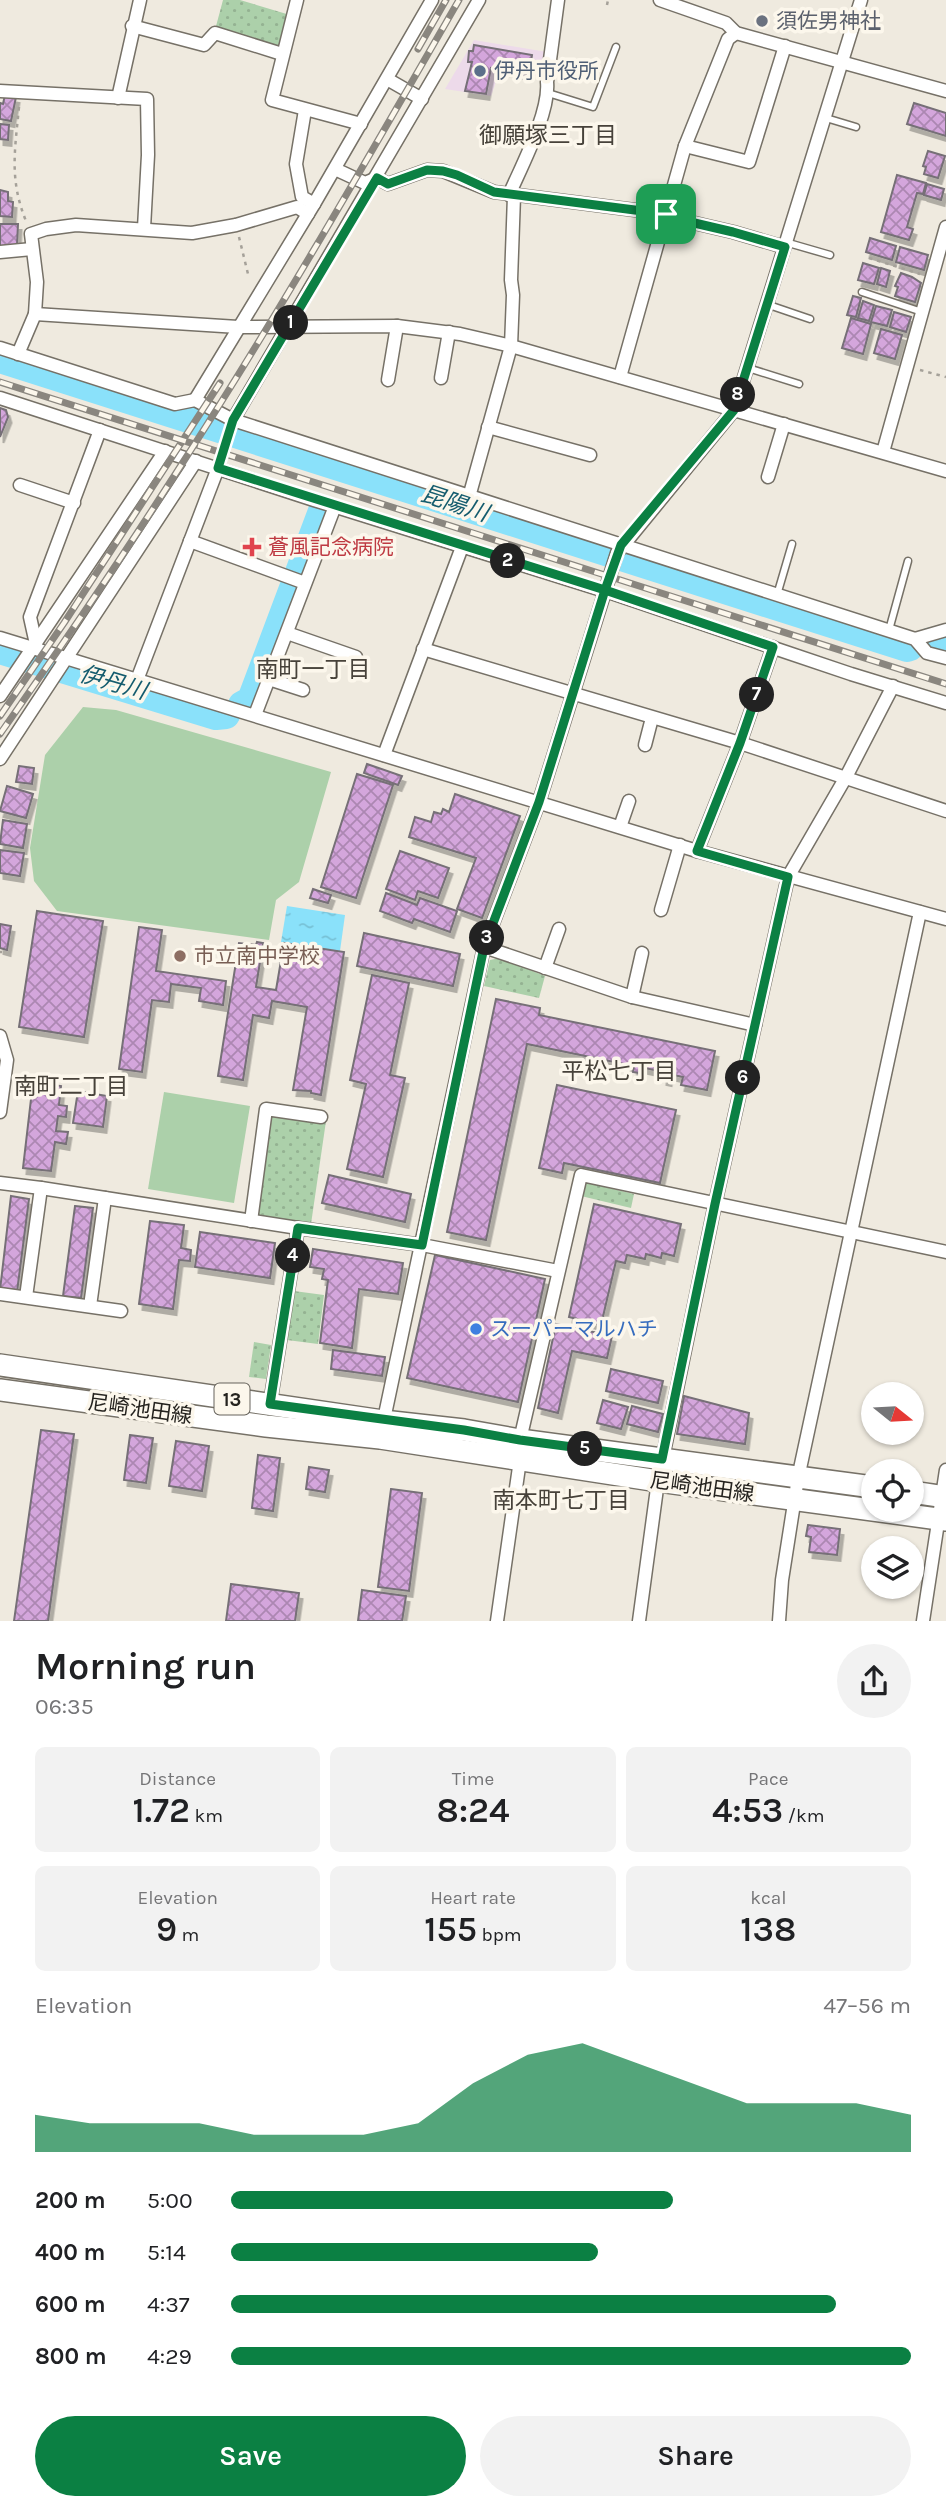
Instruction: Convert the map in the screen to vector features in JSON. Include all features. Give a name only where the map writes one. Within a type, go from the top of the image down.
[{"type":"main road","name":"尼崎池田線","points":[[0,1365],[270,1404],[382,1429]]},
{"type":"main road","name":"尼崎池田線","points":[[0,1390],[266,1426],[464,1430],[520,1450],[658,1481],[941,1519]]},
{"type":"main road","name":"尼崎池田線","points":[[520,1450],[662,1459],[861,1486]]},
{"type":"main road","points":[[924,1494],[943,1497]]},
{"type":"street","points":[[118,98],[132,26],[140,0]]},
{"type":"street","points":[[297,0],[272,100],[361,124]]},
{"type":"street","points":[[195,400],[335,169],[432,0]]},
{"type":"street","points":[[233,420],[479,0]]},
{"type":"street","points":[[469,497],[511,346],[512,195],[548,93],[547,82],[558,0]]},
{"type":"street","points":[[660,0],[726,23],[736,33],[946,92]]},
{"type":"street","points":[[382,1429],[484,947],[539,802],[621,545],[734,410],[861,0]]},
{"type":"street","points":[[132,26],[204,45],[215,33],[282,54]]},
{"type":"street","points":[[620,377],[685,146],[728,39],[736,33]]},
{"type":"street","points":[[685,146],[749,162],[785,46]]},
{"type":"street","points":[[387,79],[422,99]]},
{"type":"street","points":[[0,90],[147,99],[148,155],[144,228]]},
{"type":"street","points":[[305,110],[296,164],[302,197],[311,209]]},
{"type":"street","points":[[335,169],[365,183],[377,178]]},
{"type":"street","points":[[377,178],[388,184],[427,170],[443,171],[494,192],[666,214],[673,218],[785,244]]},
{"type":"street","points":[[18,354],[35,314],[37,282],[31,234],[76,225],[192,233],[236,225],[296,207],[311,209]]},
{"type":"street","points":[[883,452],[946,227]]},
{"type":"street","points":[[0,252],[32,249]]},
{"type":"street","points":[[35,314],[238,327],[397,326],[449,332],[511,346],[946,471]]},
{"type":"street","points":[[388,380],[397,326]]},
{"type":"street","points":[[441,378],[449,332]]},
{"type":"street","points":[[0,348],[174,404],[195,400],[233,420],[888,631],[915,639],[946,630]]},
{"type":"street","points":[[0,398],[462,547],[605,590],[851,674],[946,703]]},
{"type":"street","points":[[768,477],[784,424]]},
{"type":"street","points":[[488,427],[590,456]]},
{"type":"street","points":[[30,652],[30,617],[100,430]]},
{"type":"street","points":[[0,696],[165,451]]},
{"type":"street","points":[[0,759],[196,461]]},
{"type":"street","points":[[136,680],[218,468]]},
{"type":"street","points":[[20,485],[74,503]]},
{"type":"street","points":[[255,715],[335,506]]},
{"type":"street","points":[[190,541],[305,583]]},
{"type":"street","points":[[384,755],[462,547]]},
{"type":"street","points":[[286,633],[355,657]]},
{"type":"street","points":[[0,638],[63,665],[136,680],[697,851],[946,919]]},
{"type":"street","points":[[915,639],[927,653],[946,659]]},
{"type":"street","points":[[697,851],[740,743],[773,647]]},
{"type":"street","points":[[423,649],[740,743],[946,811]]},
{"type":"street","points":[[269,679],[303,690]]},
{"type":"street","points":[[639,1621],[662,1459],[715,1204],[788,877],[846,777],[894,686]]},
{"type":"street","points":[[645,744],[652,718]]},
{"type":"street","points":[[620,827],[629,801]]},
{"type":"street","points":[[661,909],[680,845]]},
{"type":"street","points":[[779,1621],[782,1580],[798,1478],[920,912]]},
{"type":"street","points":[[545,968],[559,929]]},
{"type":"street","points":[[484,947],[632,997],[755,1025]]},
{"type":"street","points":[[632,997],[642,953]]},
{"type":"street","points":[[0,1036],[7,1060],[0,1112]]},
{"type":"street","points":[[251,1221],[266,1109],[321,1117]]},
{"type":"street","points":[[498,1621],[520,1450],[581,1175],[946,1252]]},
{"type":"street","points":[[0,1183],[422,1245],[558,1271]]},
{"type":"street","points":[[26,1297],[41,1188]]},
{"type":"street","points":[[90,1306],[105,1198]]},
{"type":"street","points":[[270,1404],[298,1228]]},
{"type":"street","points":[[0,1294],[121,1311]]},
{"type":"street","points":[[923,1621],[941,1519],[946,1470]]},
{"type":"lane","points":[[548,93],[593,107],[616,47]]},
{"type":"lane","points":[[826,118],[856,127]]},
{"type":"lane","points":[[785,244],[830,255]]},
{"type":"lane","points":[[862,292],[922,312]]},
{"type":"lane","points":[[766,304],[810,319]]},
{"type":"lane","points":[[746,367],[799,384]]},
{"type":"lane","points":[[777,595],[792,544]]},
{"type":"lane","points":[[888,631],[908,561]]},
{"type":"path","points":[[23,92],[19,105],[13,169],[19,204],[31,234]]},
{"type":"path","points":[[236,225],[248,274]]},
{"type":"path","points":[[869,258],[932,278]]},
{"type":"path","points":[[926,372],[946,377]]},
{"type":"path","points":[[218,468],[233,420]]},
{"type":"shaded area","points":[[474,40],[547,52],[544,76],[498,76],[491,96],[445,89]]},
{"type":"green space","points":[[223,0],[240,0],[290,15],[281,48],[215,30]]},
{"type":"green space","points":[[83,707],[116,710],[331,772],[299,882],[276,900],[269,940],[57,911],[34,881],[30,848],[45,755]]},
{"type":"green space","points":[[500,958],[545,976],[539,998],[484,986],[490,960]]},
{"type":"green space","points":[[164,1092],[250,1106],[234,1203],[148,1189]]},
{"type":"green space","points":[[272,1114],[326,1121],[311,1224],[259,1217],[256,1214],[269,1116]]},
{"type":"green space","points":[[588,1183],[634,1194],[631,1208],[581,1196],[584,1185]]},
{"type":"green space","points":[[294,1291],[324,1295],[318,1344],[287,1340]]},
{"type":"green space","points":[[254,1342],[271,1345],[266,1379],[249,1377]]},
{"type":"water","points":[[287,906],[345,915],[340,951],[281,942]]},
{"type":"building","name":"伊丹市役所","points":[[474,45],[532,55],[529,74],[491,68],[486,94],[465,91],[472,62],[468,62],[469,51],[473,51]]},
{"type":"building","points":[[5,95],[16,97],[11,121],[0,119],[0,103],[3,104]]},
{"type":"building","points":[[914,103],[946,113],[946,136],[907,124]]},
{"type":"building","points":[[0,124],[9,125],[8,140],[0,139]]},
{"type":"building","points":[[928,151],[945,156],[938,178],[924,174],[926,167],[923,166]]},
{"type":"building","points":[[897,175],[926,183],[923,194],[917,193],[907,227],[913,229],[909,240],[881,232]]},
{"type":"building","points":[[927,184],[944,189],[941,200],[924,195]]},
{"type":"building","points":[[0,190],[8,192],[8,201],[13,202],[12,217],[0,216]]},
{"type":"building","points":[[0,224],[18,224],[17,245],[0,247]]},
{"type":"building","points":[[870,238],[896,246],[892,260],[866,252]]},
{"type":"building","points":[[900,247],[928,255],[924,270],[896,262]]},
{"type":"building","points":[[863,263],[879,268],[874,284],[858,280]]},
{"type":"building","points":[[881,268],[890,271],[886,287],[877,284]]},
{"type":"building","points":[[901,273],[921,283],[915,302],[895,296],[898,287],[895,286]]},
{"type":"building","points":[[853,296],[861,298],[856,317],[847,315]]},
{"type":"building","points":[[863,301],[874,305],[869,321],[858,318]]},
{"type":"building","points":[[876,306],[892,310],[887,326],[871,322]]},
{"type":"building","points":[[894,312],[911,317],[906,332],[890,327]]},
{"type":"building","points":[[851,318],[871,324],[863,354],[842,348]]},
{"type":"building","points":[[881,329],[902,335],[895,359],[874,353]]},
{"type":"building","points":[[0,408],[6,410],[8,417],[0,437]]},
{"type":"building","points":[[367,764],[402,776],[398,785],[364,773]]},
{"type":"building","points":[[19,766],[34,768],[32,784],[16,782]]},
{"type":"building","points":[[357,774],[393,785],[356,898],[321,887]]},
{"type":"building","points":[[7,786],[33,794],[26,818],[0,811]]},
{"type":"building","points":[[455,794],[520,816],[482,918],[457,909],[476,858],[409,837],[415,817],[431,822],[434,812],[441,814],[443,809],[449,812]]},
{"type":"building","points":[[3,820],[27,824],[23,848],[0,844]]},
{"type":"building","points":[[0,850],[24,853],[20,876],[0,873]]},
{"type":"building","points":[[400,851],[449,868],[438,898],[418,891],[415,900],[386,889]]},
{"type":"building","points":[[313,889],[331,895],[328,903],[310,898]]},
{"type":"building","points":[[386,893],[417,905],[420,898],[457,911],[450,932],[414,919],[412,923],[380,911]]},
{"type":"building","points":[[37,911],[103,921],[84,1037],[19,1027]]},
{"type":"building","points":[[0,924],[11,926],[7,950],[0,948]]},
{"type":"building","points":[[139,927],[162,930],[156,971],[226,981],[223,1005],[199,1001],[201,988],[171,984],[169,1002],[152,1000],[142,1072],[119,1069]]},
{"type":"building","points":[[364,933],[460,954],[453,986],[357,966]]},
{"type":"building","points":[[257,942],[263,943],[256,987],[276,990],[284,943],[344,952],[321,1095],[311,1091],[293,1090],[307,1007],[272,1001],[269,1018],[253,1015],[243,1080],[218,1076],[239,943],[256,945]]},
{"type":"building","points":[[372,975],[409,983],[390,1075],[405,1078],[383,1177],[347,1169],[366,1084],[350,1080]]},
{"type":"building","points":[[496,999],[540,1008],[539,1015],[715,1051],[707,1090],[681,1085],[683,1077],[669,1074],[668,1080],[663,1079],[664,1072],[640,1067],[639,1073],[633,1072],[634,1066],[527,1044],[486,1240],[447,1232]]},
{"type":"building","points":[[33,1082],[61,1086],[59,1105],[67,1106],[66,1117],[58,1116],[56,1131],[68,1132],[66,1144],[55,1142],[51,1171],[23,1168]]},
{"type":"building","points":[[557,1085],[676,1110],[660,1183],[564,1163],[562,1173],[539,1168]]},
{"type":"building","points":[[78,1091],[107,1096],[103,1127],[73,1123]]},
{"type":"building","points":[[329,1175],[411,1194],[405,1222],[322,1203]]},
{"type":"building","points":[[11,1196],[29,1199],[17,1292],[0,1290]]},
{"type":"building","points":[[594,1204],[681,1224],[674,1256],[662,1253],[661,1258],[646,1254],[645,1259],[627,1255],[625,1263],[616,1261],[601,1325],[569,1317]]},
{"type":"building","points":[[75,1206],[93,1208],[81,1298],[63,1296]]},
{"type":"building","points":[[150,1221],[184,1225],[181,1248],[191,1250],[190,1261],[179,1260],[173,1309],[139,1304]]},
{"type":"building","points":[[200,1232],[275,1243],[270,1278],[195,1267]]},
{"type":"building","points":[[313,1249],[403,1263],[398,1294],[359,1289],[352,1348],[320,1343],[328,1280],[322,1279],[324,1269],[310,1267]]},
{"type":"building","name":"スーパーマルハチ","points":[[435,1255],[545,1279],[518,1402],[407,1378]]},
{"type":"building","points":[[556,1324],[612,1336],[607,1358],[572,1351],[558,1413],[538,1408]]},
{"type":"building","points":[[333,1350],[385,1357],[382,1376],[331,1369]]},
{"type":"building","points":[[611,1369],[663,1381],[658,1403],[606,1391]]},
{"type":"building","points":[[684,1396],[749,1413],[745,1444],[677,1434]]},
{"type":"building","points":[[603,1400],[628,1407],[621,1429],[597,1423]]},
{"type":"building","points":[[632,1406],[663,1414],[658,1432],[627,1424]]},
{"type":"building","points":[[41,1430],[74,1434],[48,1621],[14,1621]]},
{"type":"building","points":[[130,1435],[153,1438],[146,1483],[124,1480]]},
{"type":"building","points":[[176,1441],[209,1446],[202,1491],[169,1486]]},
{"type":"building","points":[[258,1455],[280,1458],[273,1511],[252,1508]]},
{"type":"building","points":[[309,1467],[329,1470],[325,1492],[306,1489]]},
{"type":"building","points":[[391,1489],[422,1493],[409,1591],[378,1587]]},
{"type":"building","points":[[808,1525],[840,1529],[837,1555],[809,1552],[811,1537],[806,1536]]},
{"type":"building","points":[[231,1584],[299,1593],[295,1621],[226,1621]]},
{"type":"building","points":[[362,1590],[406,1596],[402,1621],[358,1621]]},
{"type":"waterway","name":"昆陽川","points":[[0,359],[910,647]]},
{"type":"waterway","name":"伊丹川","points":[[242,705],[251,700],[322,511]]},
{"type":"waterway","name":"昆陽川","points":[[929,642],[946,638]]},
{"type":"waterway","name":"伊丹川","points":[[0,650],[216,716],[226,715]]},
{"type":"railway","points":[[418,49],[446,0]]},
{"type":"railway","points":[[0,734],[113,570],[215,412],[322,237],[459,0]]},
{"type":"railway","points":[[0,382],[946,684]]},
{"type":"railway","points":[[0,716],[64,623],[220,383]]},
{"type":"place","name":"須佐男神社","points":[[762,21]]},
{"type":"place","name":"伊丹市役所","points":[[480,71]]},
{"type":"place","name":"蒼風記念病院","points":[[252,547]]},
{"type":"place","name":"市立南中学校","points":[[180,956]]},
{"type":"place","name":"スーパーマルハチ","points":[[476,1329]]},
{"type":"district","name":"御願塚三丁目","points":[[548,135]]},
{"type":"district","name":"南町一丁目","points":[[313,669]]},
{"type":"district","name":"平松七丁目","points":[[619,1071]]},
{"type":"district","name":"南町二丁目","points":[[71,1086]]},
{"type":"district","name":"南本町七丁目","points":[[561,1500]]},
{"type":"route","points":[[666,214],[514,196],[494,192],[443,171],[414,173],[388,184],[377,178],[233,420],[218,468],[605,590],[539,802],[484,947],[422,1245],[298,1228],[270,1404],[662,1459],[715,1204],[788,877],[697,851],[740,743],[773,647],[605,590],[621,545],[734,410],[785,247],[666,214]]}]
